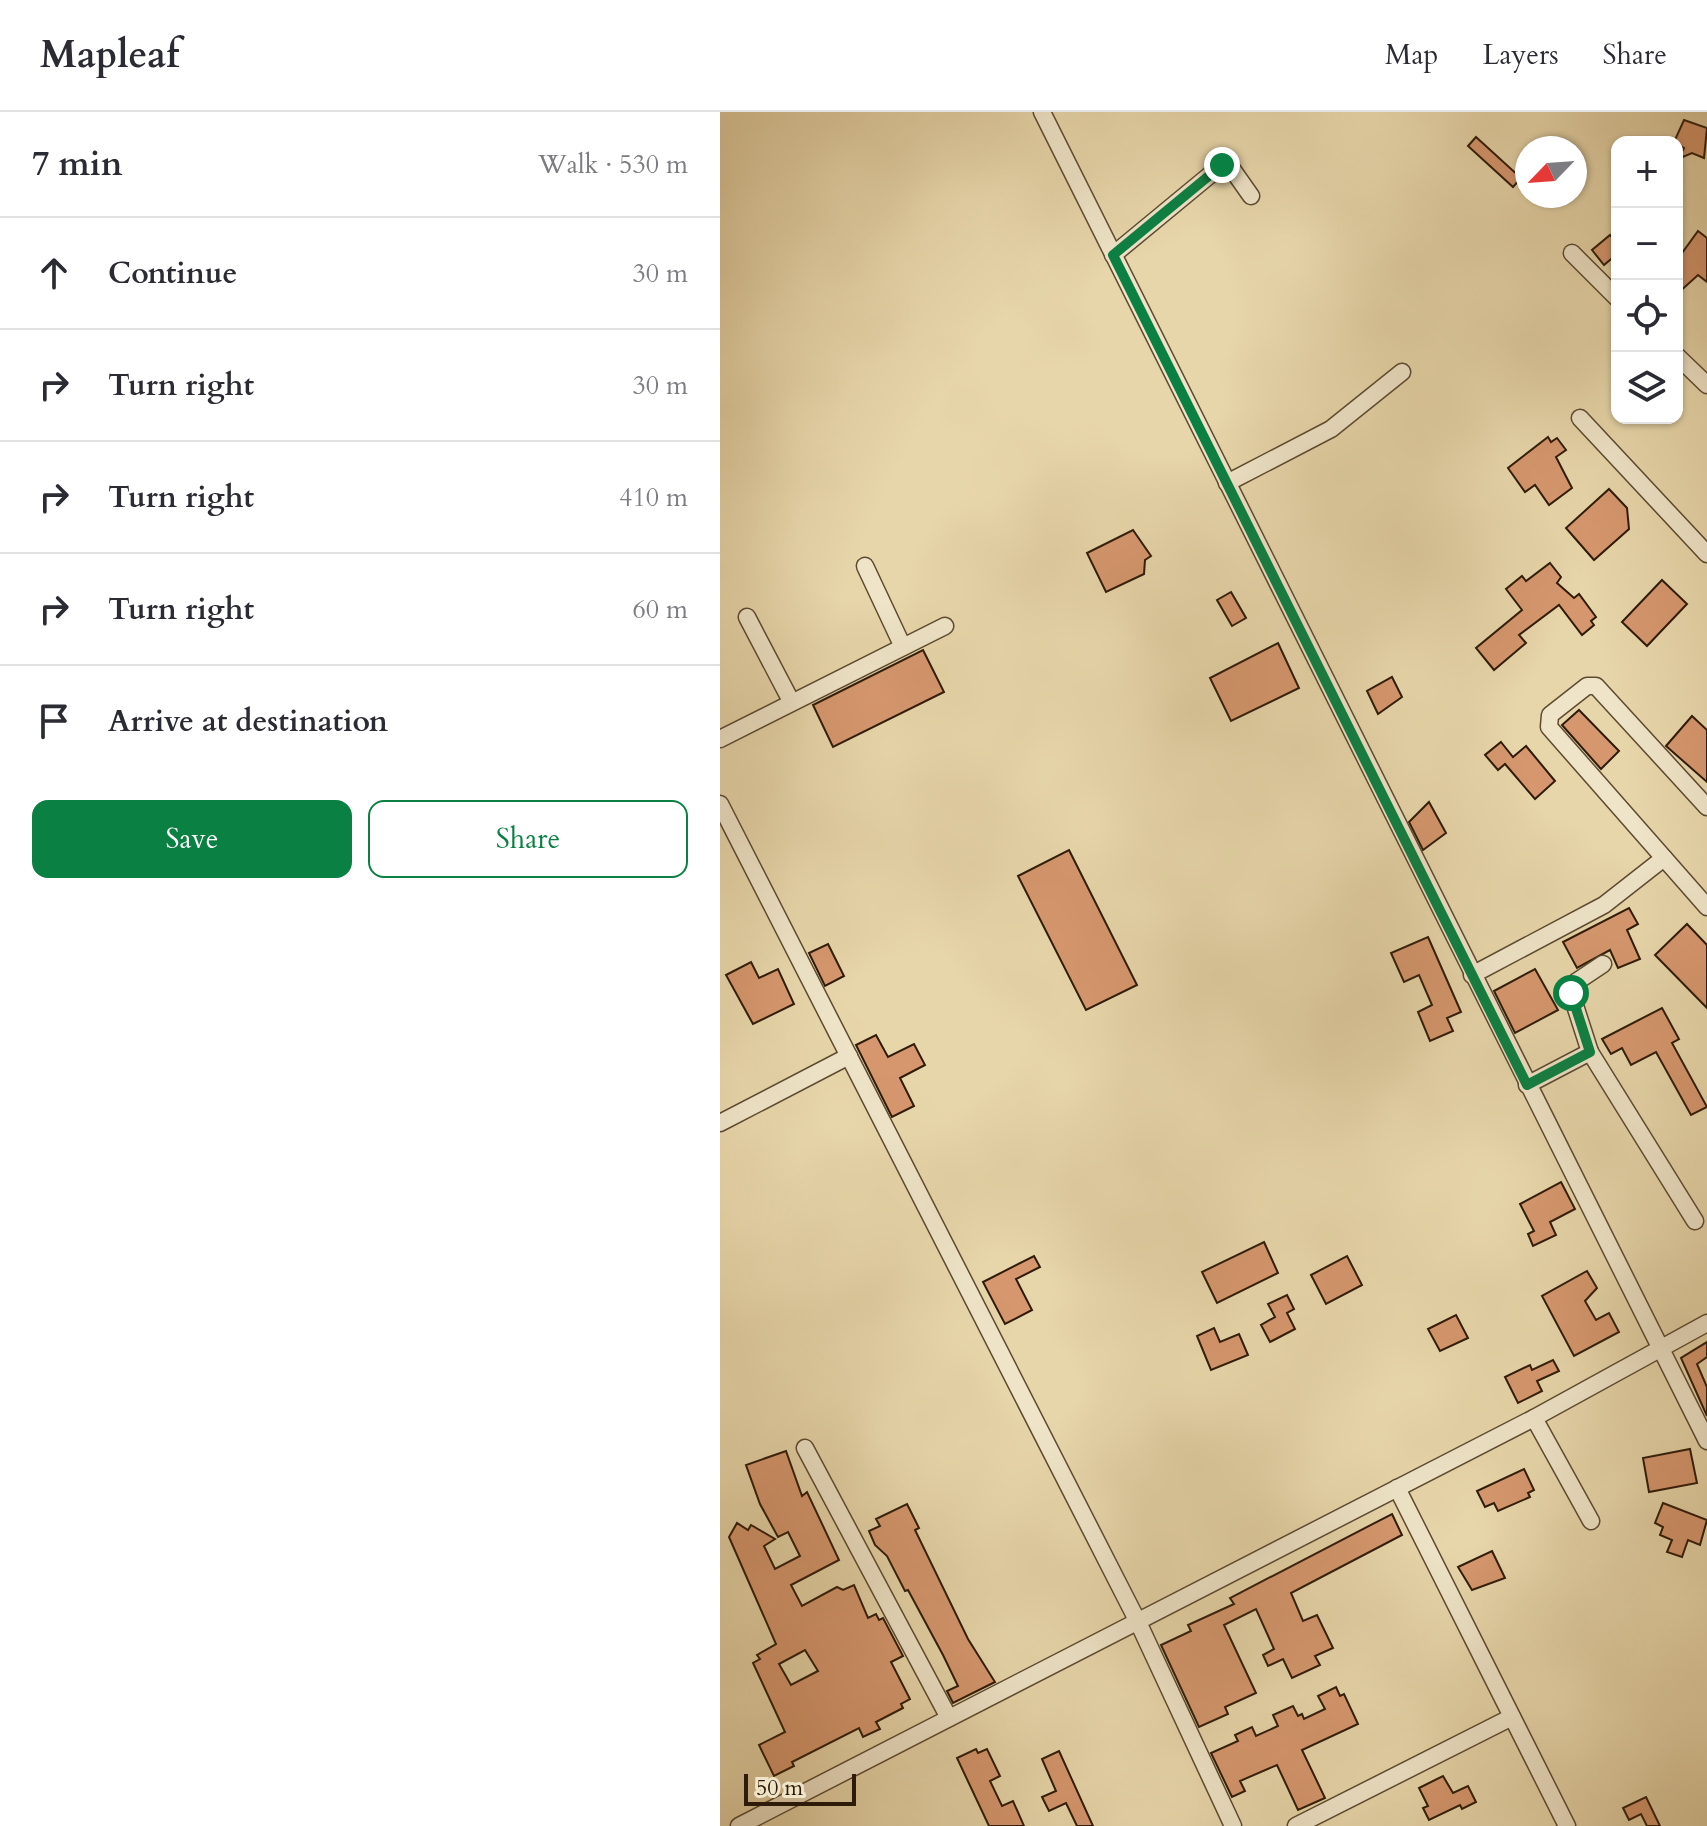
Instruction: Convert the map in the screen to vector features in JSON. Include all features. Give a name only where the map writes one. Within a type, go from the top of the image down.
[{"type":"street","points":[[1042,112],[1707,1441]]},
{"type":"street","points":[[1113,255],[1222,165],[1232,169],[1251,196]]},
{"type":"street","points":[[1572,253],[1611,292]]},
{"type":"street","points":[[1683,362],[1707,385]]},
{"type":"street","points":[[1227,483],[1331,429],[1402,372]]},
{"type":"street","points":[[1580,418],[1707,554]]},
{"type":"street","points":[[865,566],[903,647]]},
{"type":"street","points":[[747,617],[791,701]]},
{"type":"street","points":[[720,739],[945,626]]},
{"type":"street","points":[[1707,807],[1596,686],[1587,686],[1550,715],[1549,727],[1707,907]]},
{"type":"street","points":[[720,804],[1138,1622],[1233,1826]]},
{"type":"street","points":[[1472,975],[1604,905],[1664,858]]},
{"type":"street","points":[[1603,964],[1576,982],[1571,993],[1590,1052],[1695,1221]]},
{"type":"street","points":[[1527,1085],[1590,1052]]},
{"type":"street","points":[[720,1123],[849,1056]]},
{"type":"street","points":[[739,1826],[1534,1418],[1707,1323]]},
{"type":"street","points":[[1534,1418],[1591,1521]]},
{"type":"street","points":[[805,1448],[949,1718]]},
{"type":"street","points":[[1397,1488],[1567,1826]]},
{"type":"street","points":[[1296,1826],[1512,1717]]},
{"type":"building","points":[[1684,120],[1707,128],[1704,158],[1692,153],[1683,157],[1683,136],[1677,136]]},
{"type":"building","points":[[1476,137],[1515,173],[1515,185],[1513,187],[1468,146]]},
{"type":"building","points":[[1698,231],[1707,238],[1707,282],[1698,275],[1683,289],[1683,252]]},
{"type":"building","points":[[1611,236],[1611,259],[1604,265],[1592,250]]},
{"type":"building","points":[[1548,437],[1551,442],[1557,438],[1566,450],[1556,457],[1572,488],[1549,505],[1535,485],[1525,492],[1508,468]]},
{"type":"building","points":[[1609,489],[1627,508],[1629,529],[1594,560],[1566,528]]},
{"type":"building","points":[[1133,530],[1151,556],[1145,560],[1144,574],[1106,592],[1087,553]]},
{"type":"building","points":[[1550,563],[1561,577],[1557,583],[1574,598],[1579,594],[1596,617],[1591,621],[1594,625],[1582,635],[1559,605],[1519,635],[1526,643],[1494,670],[1476,648],[1522,610],[1506,589],[1522,576],[1526,581]]},
{"type":"building","points":[[1662,580],[1687,604],[1647,646],[1622,622]]},
{"type":"building","points":[[1231,592],[1246,618],[1232,626],[1217,600]]},
{"type":"building","points":[[1278,643],[1299,688],[1231,721],[1210,678]]},
{"type":"building","points":[[923,650],[944,692],[833,747],[813,705]]},
{"type":"building","points":[[1392,677],[1402,697],[1378,714],[1367,691]]},
{"type":"building","points":[[1579,710],[1619,751],[1601,769],[1562,725]]},
{"type":"building","points":[[1692,716],[1707,730],[1707,782],[1666,746]]},
{"type":"building","points":[[1501,742],[1513,757],[1526,746],[1555,781],[1535,799],[1505,764],[1498,770],[1485,755]]},
{"type":"building","points":[[1429,802],[1446,833],[1423,850],[1409,822]]},
{"type":"building","points":[[1069,850],[1137,985],[1086,1010],[1018,876]]},
{"type":"building","points":[[1629,908],[1638,924],[1627,930],[1640,959],[1618,968],[1610,950],[1577,968],[1563,942]]},
{"type":"building","points":[[1687,924],[1707,945],[1707,1008],[1655,955]]},
{"type":"building","points":[[1428,937],[1461,1012],[1447,1018],[1453,1031],[1430,1041],[1418,1012],[1432,1005],[1419,975],[1404,982],[1391,953]]},
{"type":"building","points":[[828,944],[844,976],[825,986],[809,953]]},
{"type":"building","points":[[751,962],[759,978],[778,969],[794,1004],[753,1024],[726,975]]},
{"type":"building","points":[[1535,969],[1558,1010],[1515,1033],[1494,991]]},
{"type":"building","points":[[1662,1008],[1679,1039],[1672,1043],[1707,1107],[1691,1115],[1656,1052],[1631,1065],[1622,1048],[1611,1054],[1602,1039]]},
{"type":"building","points":[[876,1035],[888,1057],[914,1044],[925,1065],[900,1078],[914,1106],[892,1117],[856,1045]]},
{"type":"building","points":[[1561,1182],[1575,1209],[1550,1222],[1556,1235],[1533,1246],[1528,1234],[1534,1231],[1520,1204]]},
{"type":"building","points":[[1264,1242],[1278,1273],[1217,1303],[1202,1272]]},
{"type":"building","points":[[1034,1256],[1040,1267],[1016,1279],[1032,1310],[1005,1324],[983,1282]]},
{"type":"building","points":[[1347,1256],[1362,1285],[1326,1304],[1311,1275]]},
{"type":"building","points":[[1587,1271],[1597,1288],[1585,1301],[1596,1320],[1609,1313],[1619,1332],[1574,1356],[1542,1296]]},
{"type":"building","points":[[1287,1295],[1294,1309],[1287,1313],[1295,1329],[1270,1342],[1261,1325],[1275,1317],[1268,1304]]},
{"type":"building","points":[[1456,1315],[1468,1338],[1440,1351],[1428,1329]]},
{"type":"building","points":[[1214,1328],[1220,1342],[1239,1334],[1248,1355],[1211,1370],[1197,1336]]},
{"type":"building","points":[[1707,1342],[1707,1357],[1697,1364],[1707,1387],[1707,1416],[1681,1358]]},
{"type":"building","points":[[1553,1360],[1559,1371],[1537,1381],[1542,1391],[1518,1403],[1505,1377],[1530,1365],[1532,1370]]},
{"type":"building","points":[[1690,1449],[1697,1483],[1649,1492],[1643,1458]]},
{"type":"building","points":[[786,1451],[802,1496],[807,1492],[839,1560],[791,1585],[802,1606],[837,1587],[843,1590],[854,1585],[868,1618],[876,1614],[879,1620],[883,1618],[903,1656],[891,1662],[910,1699],[901,1704],[903,1708],[876,1722],[880,1729],[863,1737],[859,1728],[792,1762],[794,1766],[774,1776],[759,1745],[785,1732],[753,1663],[760,1659],[757,1655],[776,1644],[729,1537],[737,1523],[748,1530],[751,1525],[775,1539],[764,1546],[775,1569],[800,1556],[788,1532],[778,1537],[760,1504],[746,1465]],"holes":[[[805,1650],[818,1671],[791,1685],[779,1664]]]},
{"type":"building","points":[[1524,1469],[1534,1490],[1528,1493],[1530,1497],[1498,1511],[1494,1503],[1485,1507],[1477,1491]]},
{"type":"building","points":[[1663,1503],[1707,1520],[1700,1545],[1688,1540],[1682,1557],[1667,1552],[1672,1540],[1660,1535],[1663,1527],[1655,1523]]},
{"type":"building","points":[[907,1504],[919,1528],[915,1530],[968,1639],[995,1682],[953,1703],[947,1691],[958,1686],[943,1655],[908,1590],[905,1591],[887,1556],[875,1545],[869,1531],[880,1526],[876,1519]]},
{"type":"building","points":[[1392,1514],[1402,1535],[1291,1593],[1303,1621],[1317,1615],[1333,1648],[1315,1656],[1320,1665],[1292,1678],[1283,1659],[1268,1666],[1263,1655],[1274,1649],[1256,1609],[1224,1625],[1256,1693],[1225,1707],[1228,1714],[1199,1727],[1161,1645],[1191,1631],[1188,1625],[1234,1604],[1230,1598]]},
{"type":"building","points":[[1492,1551],[1505,1578],[1472,1590],[1458,1567]]},
{"type":"building","points":[[1336,1687],[1340,1696],[1344,1694],[1358,1724],[1302,1750],[1325,1798],[1298,1810],[1277,1765],[1240,1781],[1245,1791],[1232,1797],[1211,1753],[1238,1741],[1235,1735],[1252,1727],[1256,1736],[1278,1726],[1273,1715],[1293,1706],[1298,1716],[1302,1714],[1304,1719],[1325,1709],[1318,1696]]},
{"type":"building","points":[[976,1749],[978,1753],[987,1749],[1000,1776],[990,1781],[1002,1806],[1013,1801],[1024,1826],[989,1826],[957,1758]]},
{"type":"building","points":[[1059,1751],[1093,1826],[1077,1826],[1066,1803],[1049,1811],[1042,1797],[1056,1791],[1042,1759]]},
{"type":"building","points":[[1443,1776],[1453,1793],[1468,1786],[1476,1802],[1462,1809],[1460,1805],[1429,1820],[1423,1808],[1428,1806],[1419,1788]]},
{"type":"building","points":[[1646,1797],[1660,1826],[1647,1826],[1641,1814],[1629,1820],[1623,1808]]},
{"type":"route","points":[[1222,165],[1113,255],[1527,1085],[1590,1052],[1571,993]]}]
